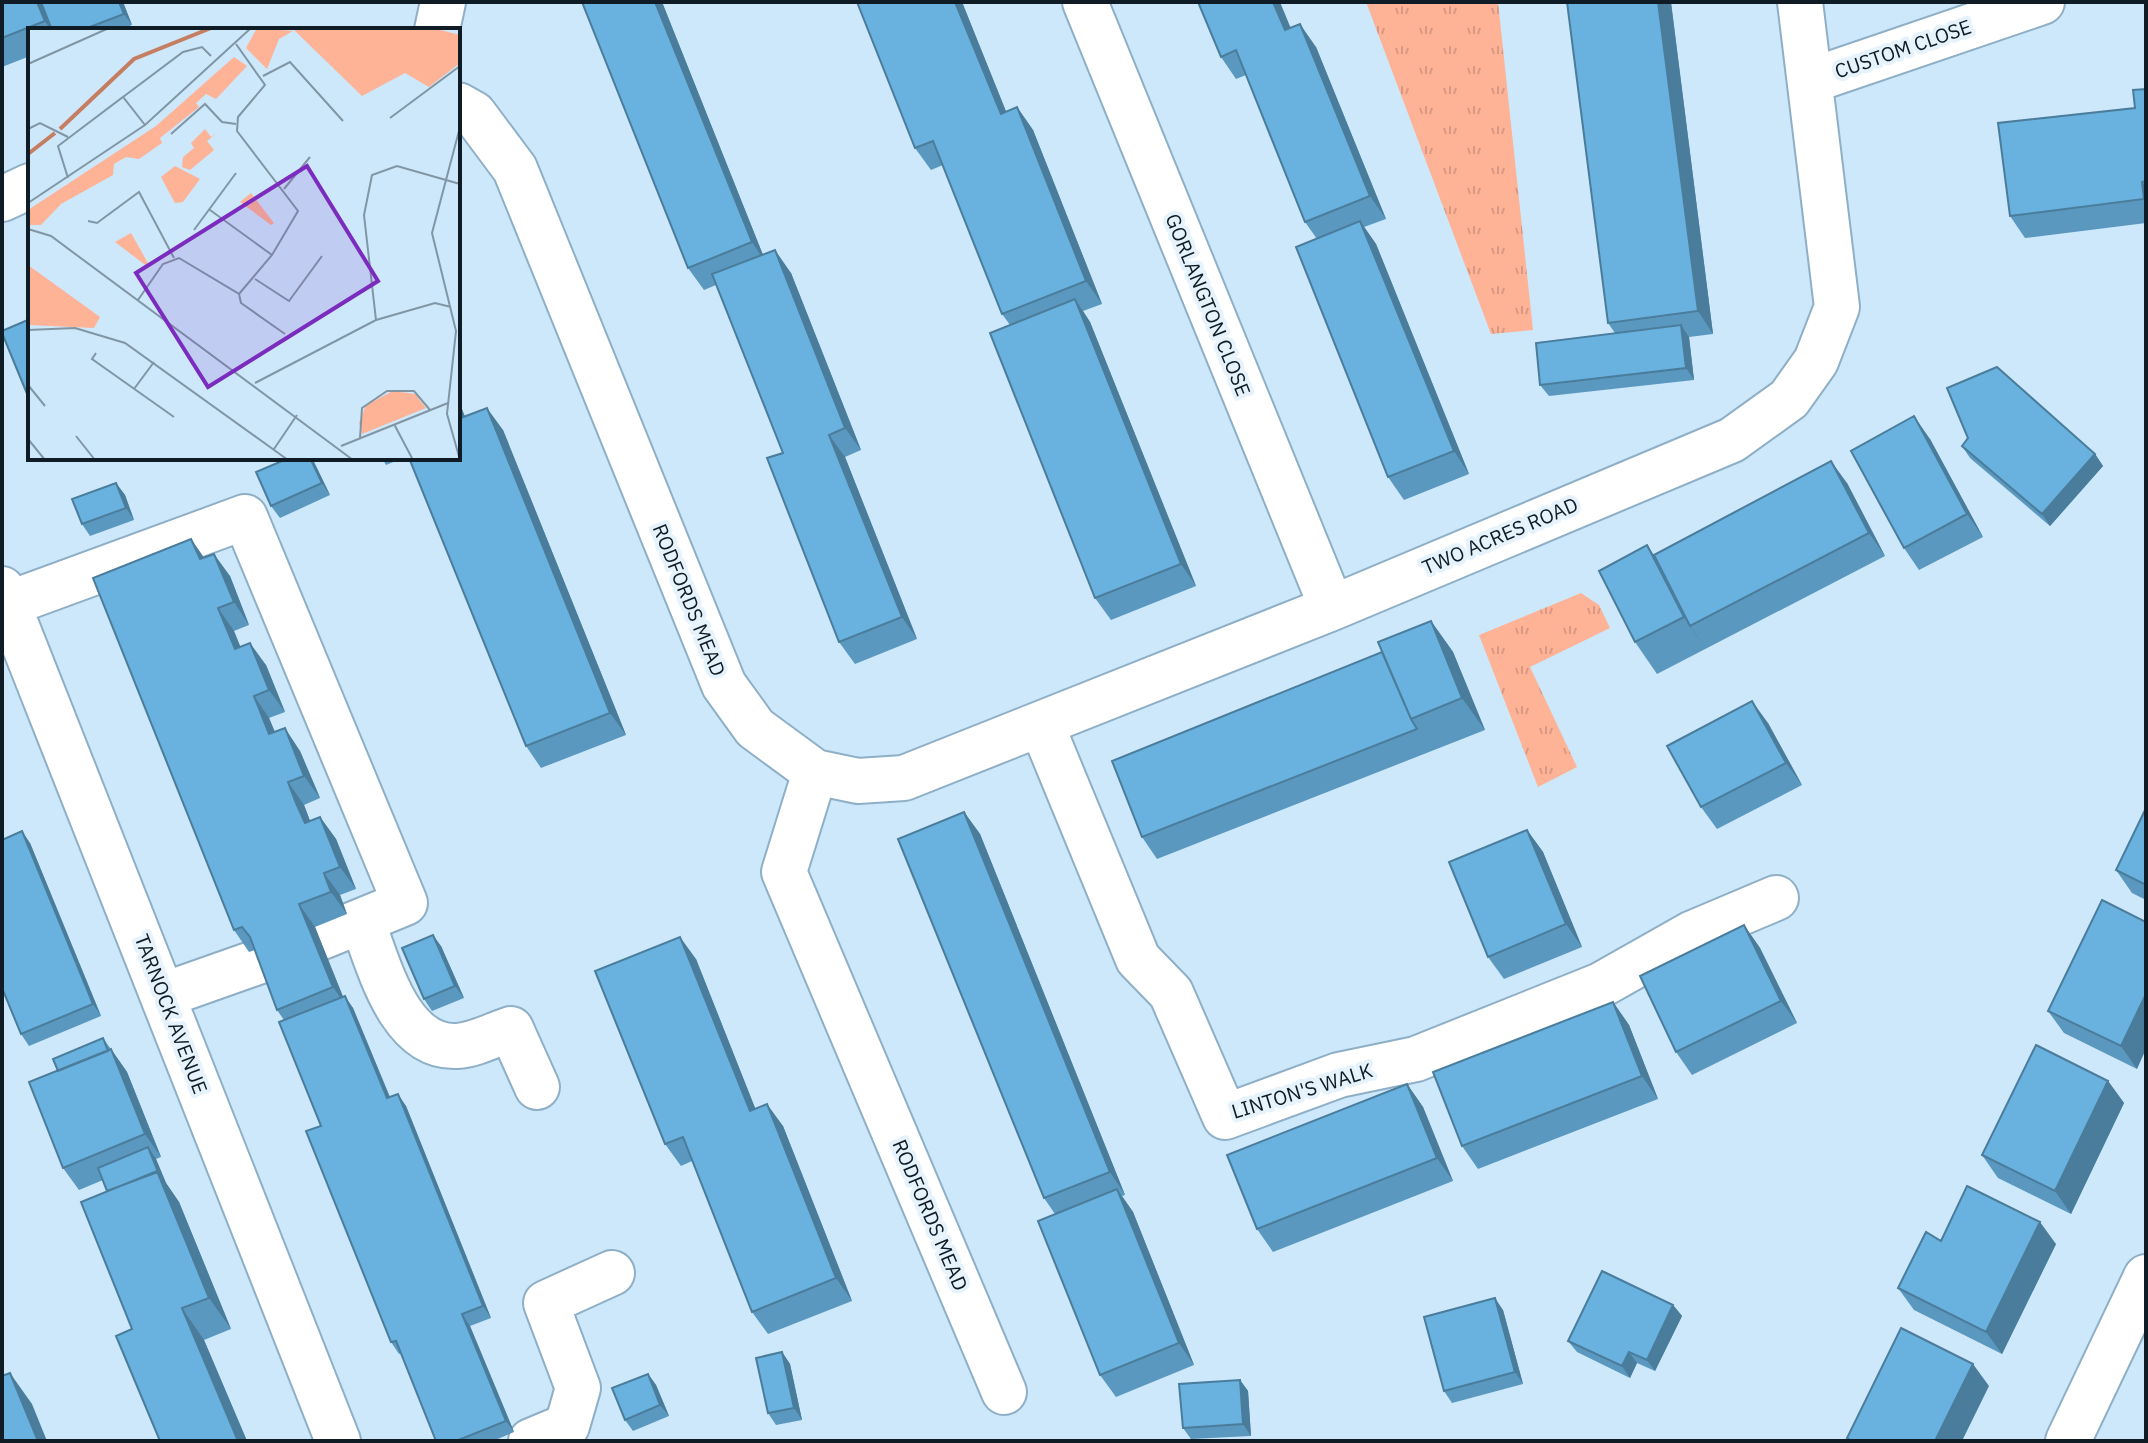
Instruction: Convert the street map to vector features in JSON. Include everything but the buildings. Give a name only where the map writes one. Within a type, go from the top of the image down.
[{"type":"street","points":[[437,28],[443,2]]},
{"type":"street","name":"GORLANGTON CLOSE","points":[[1085,2],[1332,608]]},
{"type":"street","name":"TWO ACRES ROAD","points":[[815,772],[858,781],[904,778],[1042,726],[1732,440],[1789,399],[1816,361],[1837,307],[1800,2]]},
{"type":"street","name":"CUSTOM CLOSE","points":[[1810,81],[2042,2]]},
{"type":"street","name":"RODFORDS MEAD","points":[[460,106],[474,114],[515,169],[724,685],[755,728],[815,772],[784,872],[1004,1392]]},
{"type":"street","points":[[2,199],[28,187]]},
{"type":"street","points":[[5,597],[245,517],[405,903],[322,937]]},
{"type":"street","name":"TARNOCK AVENUE","points":[[5,597],[338,1441]]},
{"type":"street","name":"LINTON'S WALK","points":[[1042,726],[1138,959],[1171,993],[1225,1117],[1339,1075],[1430,1054],[1601,985],[1693,933],[1776,898]]},
{"type":"street","points":[[362,921],[408,1023],[429,1043],[459,1046],[511,1029],[537,1087]]},
{"type":"street","points":[[164,995],[266,959]]},
{"type":"street","points":[[531,1441],[567,1426],[578,1388],[546,1303],[612,1273]]},
{"type":"street","points":[[2068,1441],[2146,1277]]},
{"type":"green space","points":[[1366,2],[1498,2],[1533,330],[1491,334]]},
{"type":"green space","points":[[1581,593],[1599,605],[1610,628],[1530,667],[1577,767],[1538,787],[1479,635]]}]
